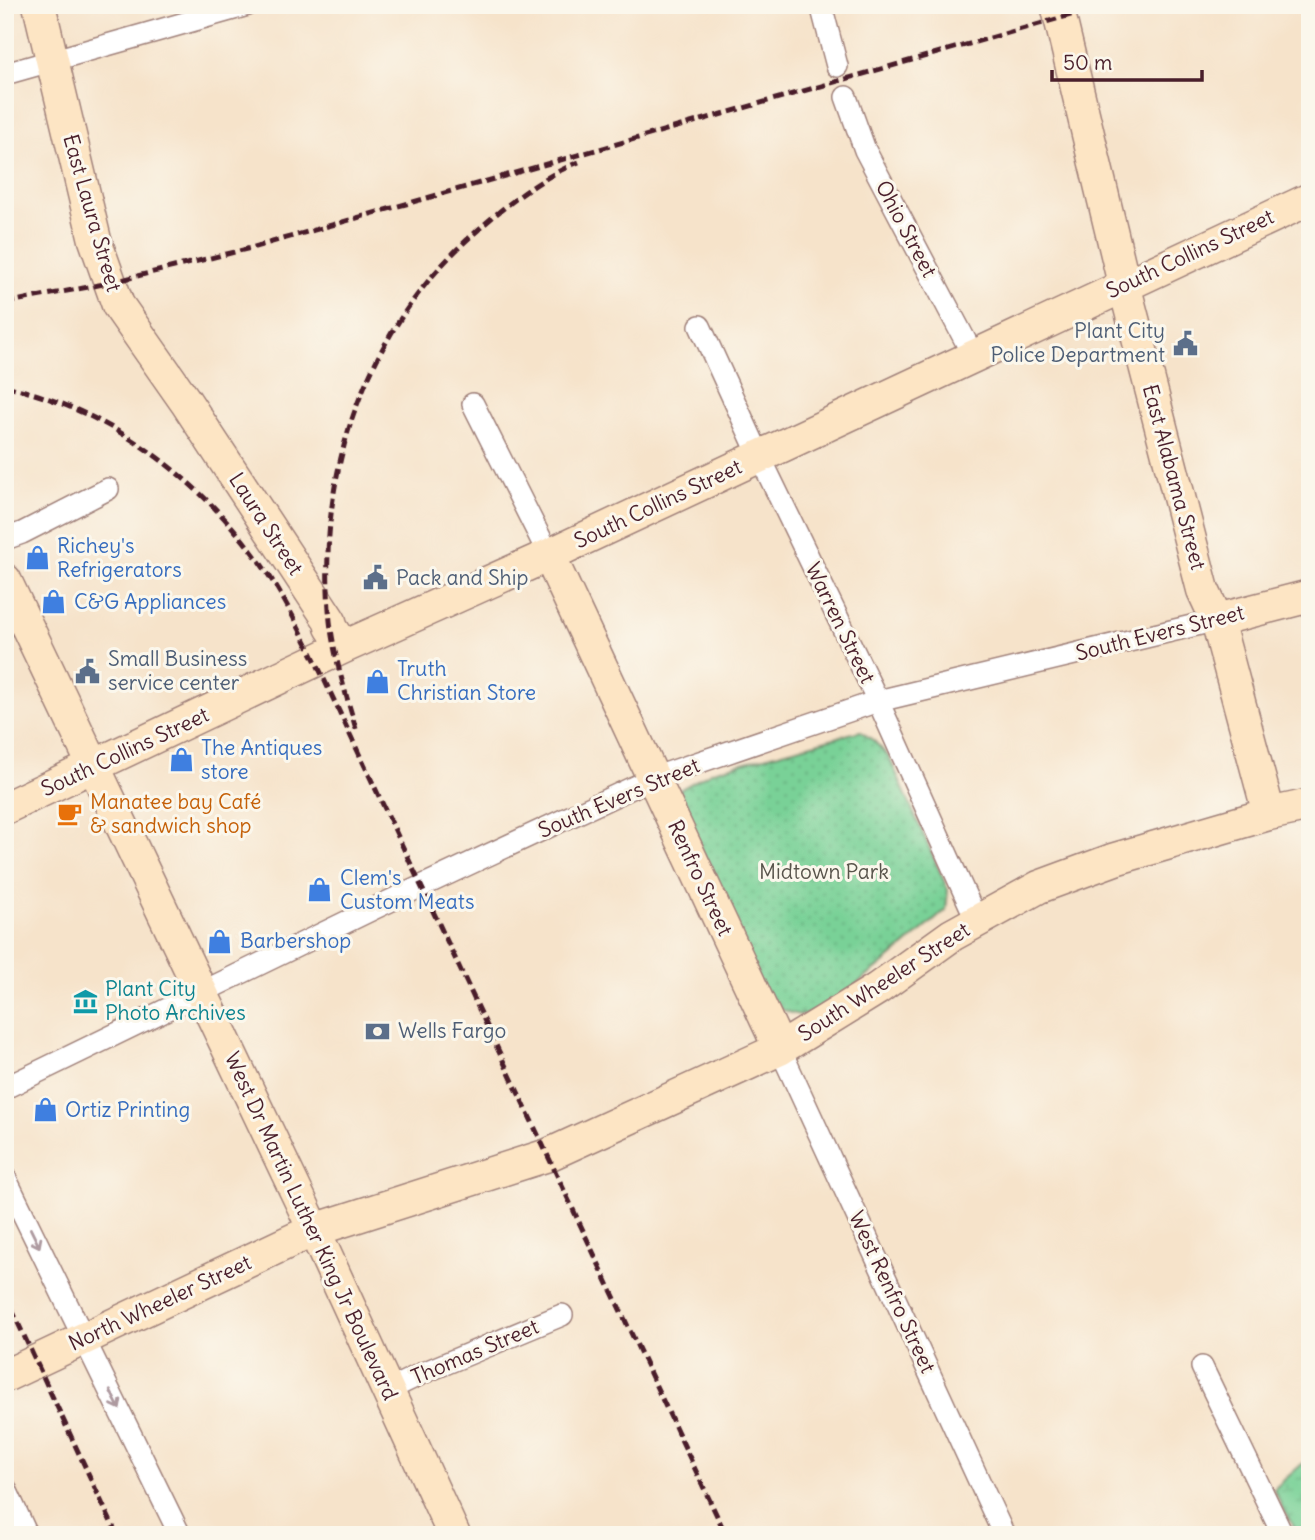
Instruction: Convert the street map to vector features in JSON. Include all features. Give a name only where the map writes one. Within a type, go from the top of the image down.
[{"type":"street","name":"East Laura Street","points":[[38,5],[95,240],[109,283],[118,305],[186,402]]},
{"type":"street","points":[[5,74],[248,5]]},
{"type":"street","points":[[821,5],[837,66]]},
{"type":"street","name":"East Alabama Street","points":[[1057,5],[1124,284],[1203,590],[1217,620]]},
{"type":"street","name":"Ohio Street","points":[[846,97],[865,150],[974,357]]},
{"type":"street","name":"South Collins Street","points":[[5,808],[344,647],[549,555],[1310,199]]},
{"type":"street","name":"Warren Street","points":[[700,326],[878,701],[977,921]]},
{"type":"street","name":"Laura Street","points":[[186,402],[330,621],[331,628],[344,647]]},
{"type":"street","points":[[473,404],[549,555]]},
{"type":"street","points":[[5,539],[108,489]]},
{"type":"street","name":"Renfro Street","points":[[549,555],[780,1049]]},
{"type":"street","name":"West Dr Martin Luther King Jr Boulevard","points":[[5,580],[314,1230],[454,1535]]},
{"type":"street","name":"South Evers Street","points":[[5,1088],[377,907],[653,778],[878,701],[1310,596]]},
{"type":"street","points":[[1217,620],[1269,814]]},
{"type":"street","name":"South Wheeler Street","points":[[314,1230],[548,1155],[780,1049],[877,989],[951,935],[1039,887],[1115,859],[1269,814],[1310,805]]},
{"type":"street","name":"West Renfro Street","points":[[780,1049],[1004,1535]]},
{"type":"street","points":[[5,1177],[180,1535]]},
{"type":"street","name":"North Wheeler Street","points":[[5,1376],[314,1230]]},
{"type":"street","name":"Thomas Street","points":[[388,1390],[562,1315]]},
{"type":"street","points":[[1202,1367],[1283,1535]]},
{"type":"street","points":[[5,1487],[27,1535]]},
{"type":"green space","name":"Midtown Park","points":[[860,731],[889,757],[948,890],[946,910],[853,987],[815,1011],[797,1015],[770,1006],[676,792],[713,771]]},
{"type":"green space","points":[[1310,1457],[1310,1535],[1300,1535],[1284,1512],[1274,1489]]},
{"type":"railway","points":[[5,303],[109,283],[251,248],[1106,5]]},
{"type":"railway","points":[[356,729],[332,635],[328,566],[331,511],[341,458],[356,407],[378,358],[405,312],[439,269],[478,230],[513,201],[552,175],[579,162]]},
{"type":"railway","points":[[5,386],[44,397],[82,413],[153,454],[215,508],[242,538],[273,582],[315,660],[726,1535]]},
{"type":"railway","points":[[5,1295],[117,1535]]},
{"type":"place","name":"Plant City Police Department","points":[[1185,343]]},
{"type":"place","name":"Richey's Refrigerators","points":[[37,558]]},
{"type":"place","name":"Pack and Ship","points":[[376,578]]},
{"type":"place","name":"C&G Appliances","points":[[54,602]]},
{"type":"place","name":"Small Business service center","points":[[88,671]]},
{"type":"place","name":"Truth Christian Store","points":[[377,681]]},
{"type":"place","name":"The Antiques store","points":[[181,760]]},
{"type":"place","name":"Manatee bay Café & sandwich shop","points":[[70,814]]},
{"type":"place","name":"Clem's Custom Meats","points":[[320,890]]},
{"type":"place","name":"Barbershop","points":[[220,941]]},
{"type":"place","name":"Plant City Photo Archives","points":[[85,1001]]},
{"type":"place","name":"Wells Fargo","points":[[378,1031]]},
{"type":"place","name":"Ortiz Printing","points":[[45,1110]]}]
